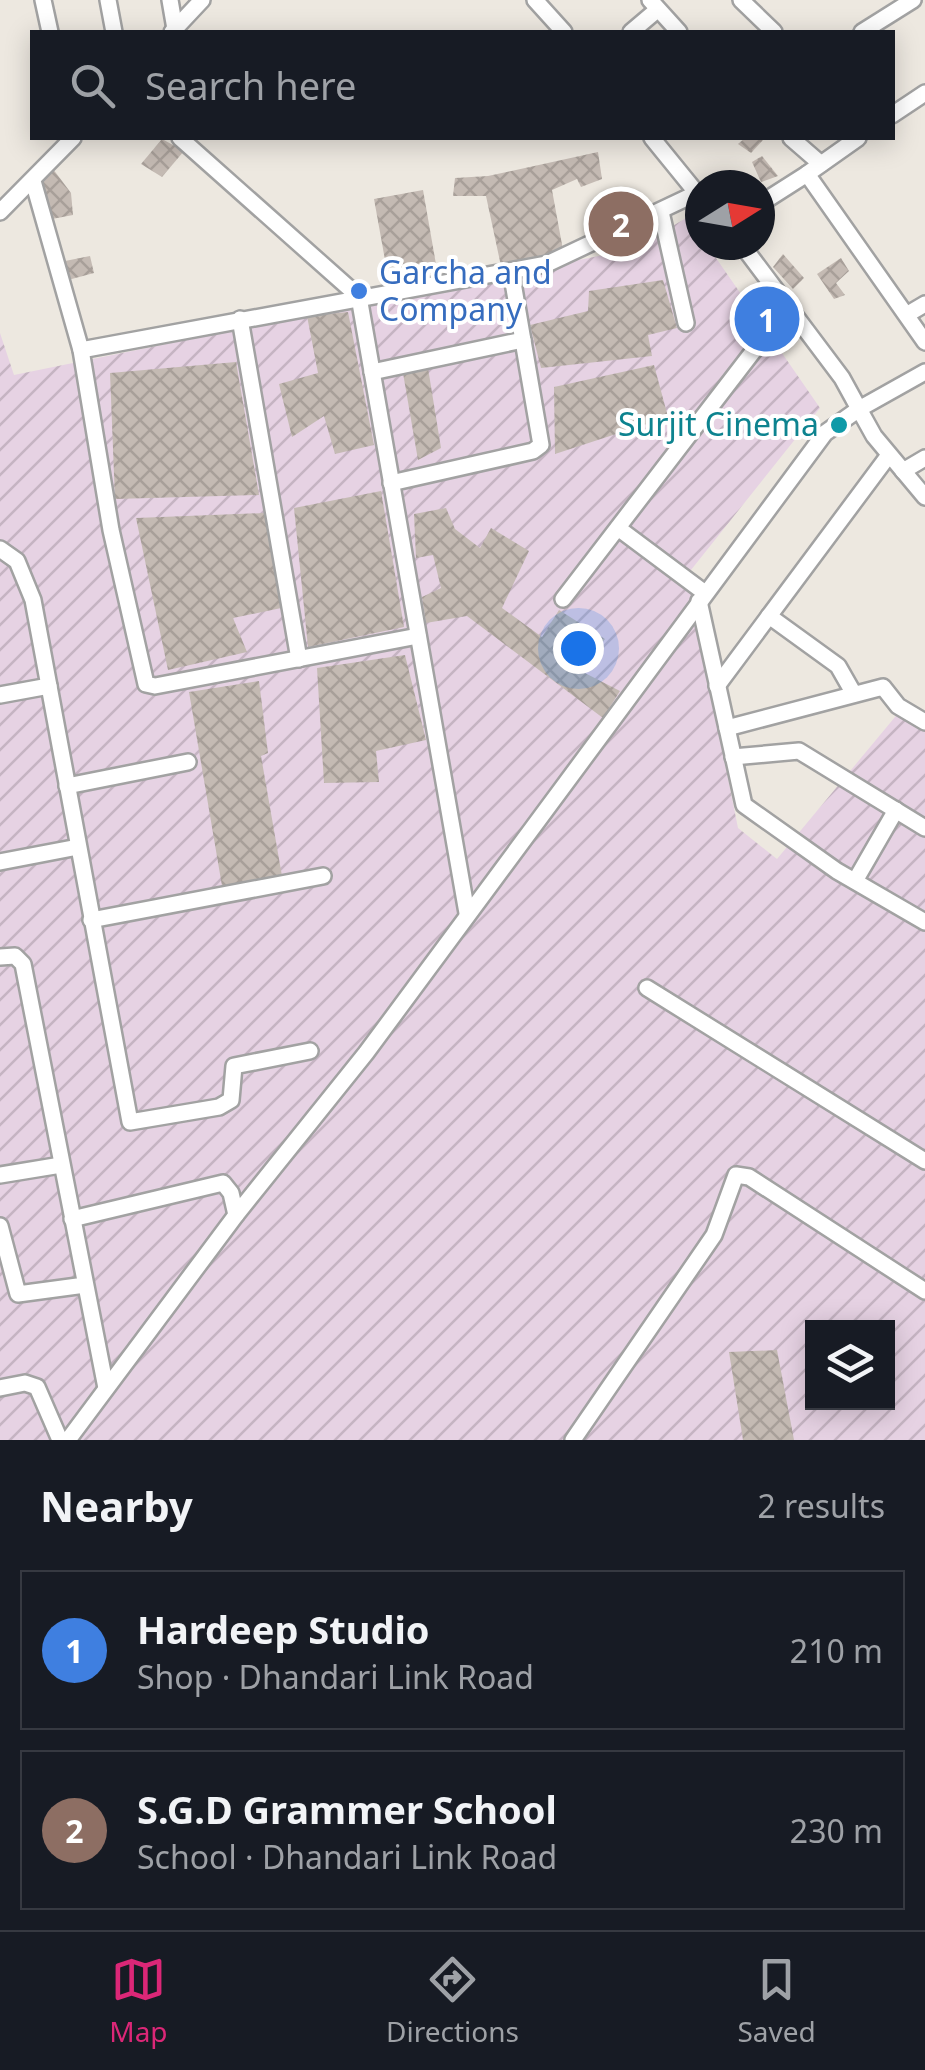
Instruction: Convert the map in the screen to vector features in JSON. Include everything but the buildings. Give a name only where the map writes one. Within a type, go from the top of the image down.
[{"type":"street","points":[[43,0],[50,30]]},
{"type":"street","points":[[108,0],[114,30]]},
{"type":"street","points":[[170,0],[173,30]]},
{"type":"street","points":[[174,30],[202,0]]},
{"type":"street","points":[[534,0],[562,30]]},
{"type":"street","points":[[741,0],[772,30]]},
{"type":"street","points":[[865,30],[916,0],[925,8]]},
{"type":"street","points":[[633,30],[654,5],[676,30]]},
{"type":"street","points":[[895,113],[925,93]]},
{"type":"street","points":[[0,212],[70,140]]},
{"type":"street","points":[[182,140],[358,296],[467,913]]},
{"type":"street","points":[[654,140],[685,179]]},
{"type":"street","points":[[793,140],[821,164]]},
{"type":"street","points":[[775,194],[851,140]]},
{"type":"street","points":[[807,174],[925,342]]},
{"type":"street","points":[[33,181],[81,350],[110,530],[146,684],[155,686],[418,636]]},
{"type":"street","points":[[81,350],[565,258],[685,201]]},
{"type":"street","points":[[661,212],[686,323]]},
{"type":"street","points":[[753,260],[889,455],[925,497]]},
{"type":"street","points":[[391,482],[538,449],[542,441],[511,271]]},
{"type":"street","points":[[908,314],[925,304]]},
{"type":"street","points":[[562,599],[788,306]]},
{"type":"street","points":[[240,319],[299,659]]},
{"type":"street","points":[[372,372],[524,340]]},
{"type":"street","points":[[89,1440],[72,1435],[236,1215],[366,1053],[825,433],[925,372]]},
{"type":"street","points":[[718,686],[889,455]]},
{"type":"street","points":[[904,472],[925,458]]},
{"type":"street","points":[[618,528],[702,597],[733,757],[744,805],[751,814],[925,922]]},
{"type":"street","points":[[0,550],[16,561],[26,578],[130,1122],[226,1105],[231,1100],[234,1066],[310,1051]]},
{"type":"street","points":[[769,616],[838,666],[854,694]]},
{"type":"street","points":[[0,695],[49,686]]},
{"type":"street","points":[[727,728],[886,688],[898,706],[925,722]]},
{"type":"street","points":[[733,757],[799,751],[925,828]]},
{"type":"street","points":[[67,786],[188,762]]},
{"type":"street","points":[[855,881],[896,810]]},
{"type":"street","points":[[0,862],[78,847]]},
{"type":"street","points":[[91,920],[323,876]]},
{"type":"street","points":[[0,957],[15,956],[24,964],[106,1388]]},
{"type":"street","points":[[647,988],[925,1161]]},
{"type":"street","points":[[0,1174],[61,1165]]},
{"type":"street","points":[[573,1440],[714,1235],[736,1174],[749,1177],[925,1291]]},
{"type":"street","points":[[72,1219],[223,1183],[230,1192],[236,1215]]},
{"type":"street","points":[[0,1226],[18,1294],[85,1285]]},
{"type":"street","points":[[0,1388],[24,1384],[37,1387],[60,1440]]},
{"type":"shaded area","points":[[685,219],[685,260],[717,260],[820,408],[687,575],[738,828],[777,859],[900,711],[925,726],[925,1440],[0,1440],[0,333],[14,375],[633,249]]},
{"type":"place","name":"S.G.D Grammer School","points":[[621,224]]},
{"type":"place","name":"Garcha and Company","points":[[359,291]]},
{"type":"place","name":"Hardeep Studio","points":[[767,319]]},
{"type":"place","name":"Surjit Cinema","points":[[839,425]]}]
